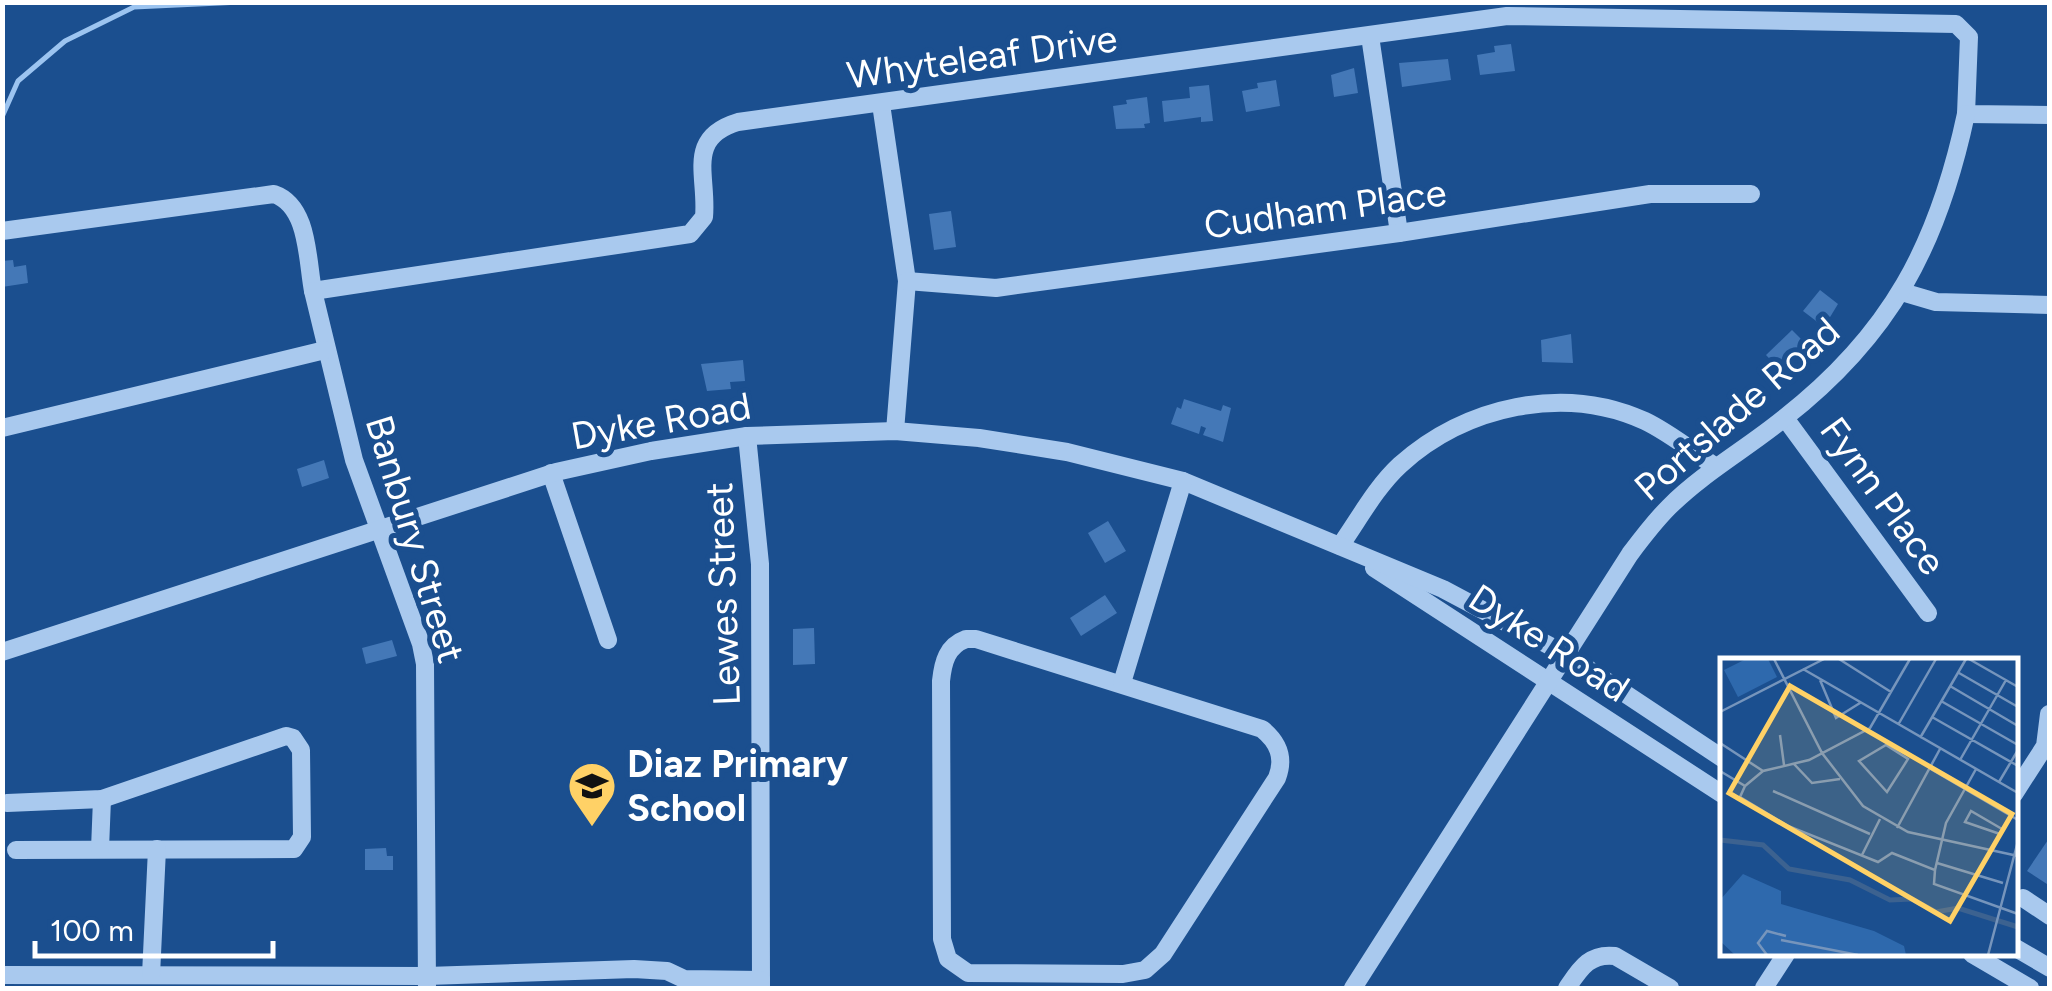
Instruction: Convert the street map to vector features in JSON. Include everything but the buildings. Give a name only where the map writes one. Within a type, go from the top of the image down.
[{"type":"street","name":"Whyteleaf Drive","points":[[313,291],[681,237],[696,230],[704,217],[702,152],[719,130],[738,122],[1536,15],[1956,24],[1968,36],[1966,114]]},
{"type":"street","points":[[1370,36],[1399,233]]},
{"type":"street","points":[[881,104],[907,281],[895,431]]},
{"type":"street","points":[[1966,114],[2050,115]]},
{"type":"street","name":"Portslade Road","points":[[1353,988],[1650,528],[1716,468],[1785,418],[1866,340],[1902,292],[1942,208],[1966,114]]},
{"type":"street","points":[[2,232],[274,194],[282,197],[298,215],[313,291]]},
{"type":"street","name":"Cudham Place","points":[[907,281],[996,288],[1650,194],[1751,194]]},
{"type":"street","name":"Banbury Street","points":[[313,291],[354,460],[421,644],[427,686],[427,982]]},
{"type":"street","points":[[1902,292],[1936,302],[2050,306]]},
{"type":"street","points":[[2,428],[325,350]]},
{"type":"street","points":[[1340,546],[1387,479],[1416,453],[1460,425],[1518,406],[1573,403],[1630,416],[1647,422],[1716,468]]},
{"type":"street","name":"Fynn Place","points":[[1785,418],[1928,613]]},
{"type":"street","name":"Dyke Road","points":[[2,652],[551,473],[747,436],[895,431],[979,438],[1067,452],[1183,480],[1443,589],[1566,655],[1720,757]]},
{"type":"street","name":"Lewes Street","points":[[747,436],[760,564],[761,984]]},
{"type":"street","points":[[551,473],[608,640]]},
{"type":"street","points":[[1122,683],[1183,480]]},
{"type":"street","name":"Dyke Road","points":[[1340,546],[1720,793]]},
{"type":"street","points":[[976,639],[1122,683],[1262,729],[1278,746],[1280,770],[1154,964],[1123,974],[1050,982],[968,973],[955,966],[944,951],[942,665],[957,642],[976,639]]},
{"type":"street","points":[[2017,789],[2044,746],[2049,714]]},
{"type":"street","points":[[8,803],[102,798],[279,737],[290,736],[301,750],[302,838],[298,847],[16,850]]},
{"type":"street","points":[[100,849],[102,798]]},
{"type":"street","points":[[151,976],[158,849]]},
{"type":"street","points":[[2023,898],[2050,916]]},
{"type":"street","points":[[2017,950],[2050,968]]},
{"type":"street","points":[[1567,988],[1587,961],[1606,955],[1615,956],[1670,988]]},
{"type":"street","points":[[1764,988],[1785,956]]},
{"type":"street","points":[[1975,956],[2030,988]]},
{"type":"street","points":[[2,975],[427,982],[645,969],[667,971],[684,979],[761,984]]},
{"type":"waterway","points":[[2,117],[18,81],[65,41],[134,7],[241,2]]},
{"type":"waterway","points":[[354,2],[359,2]]},
{"type":"place","name":"Diaz Primary School","points":[[592,828]]}]
